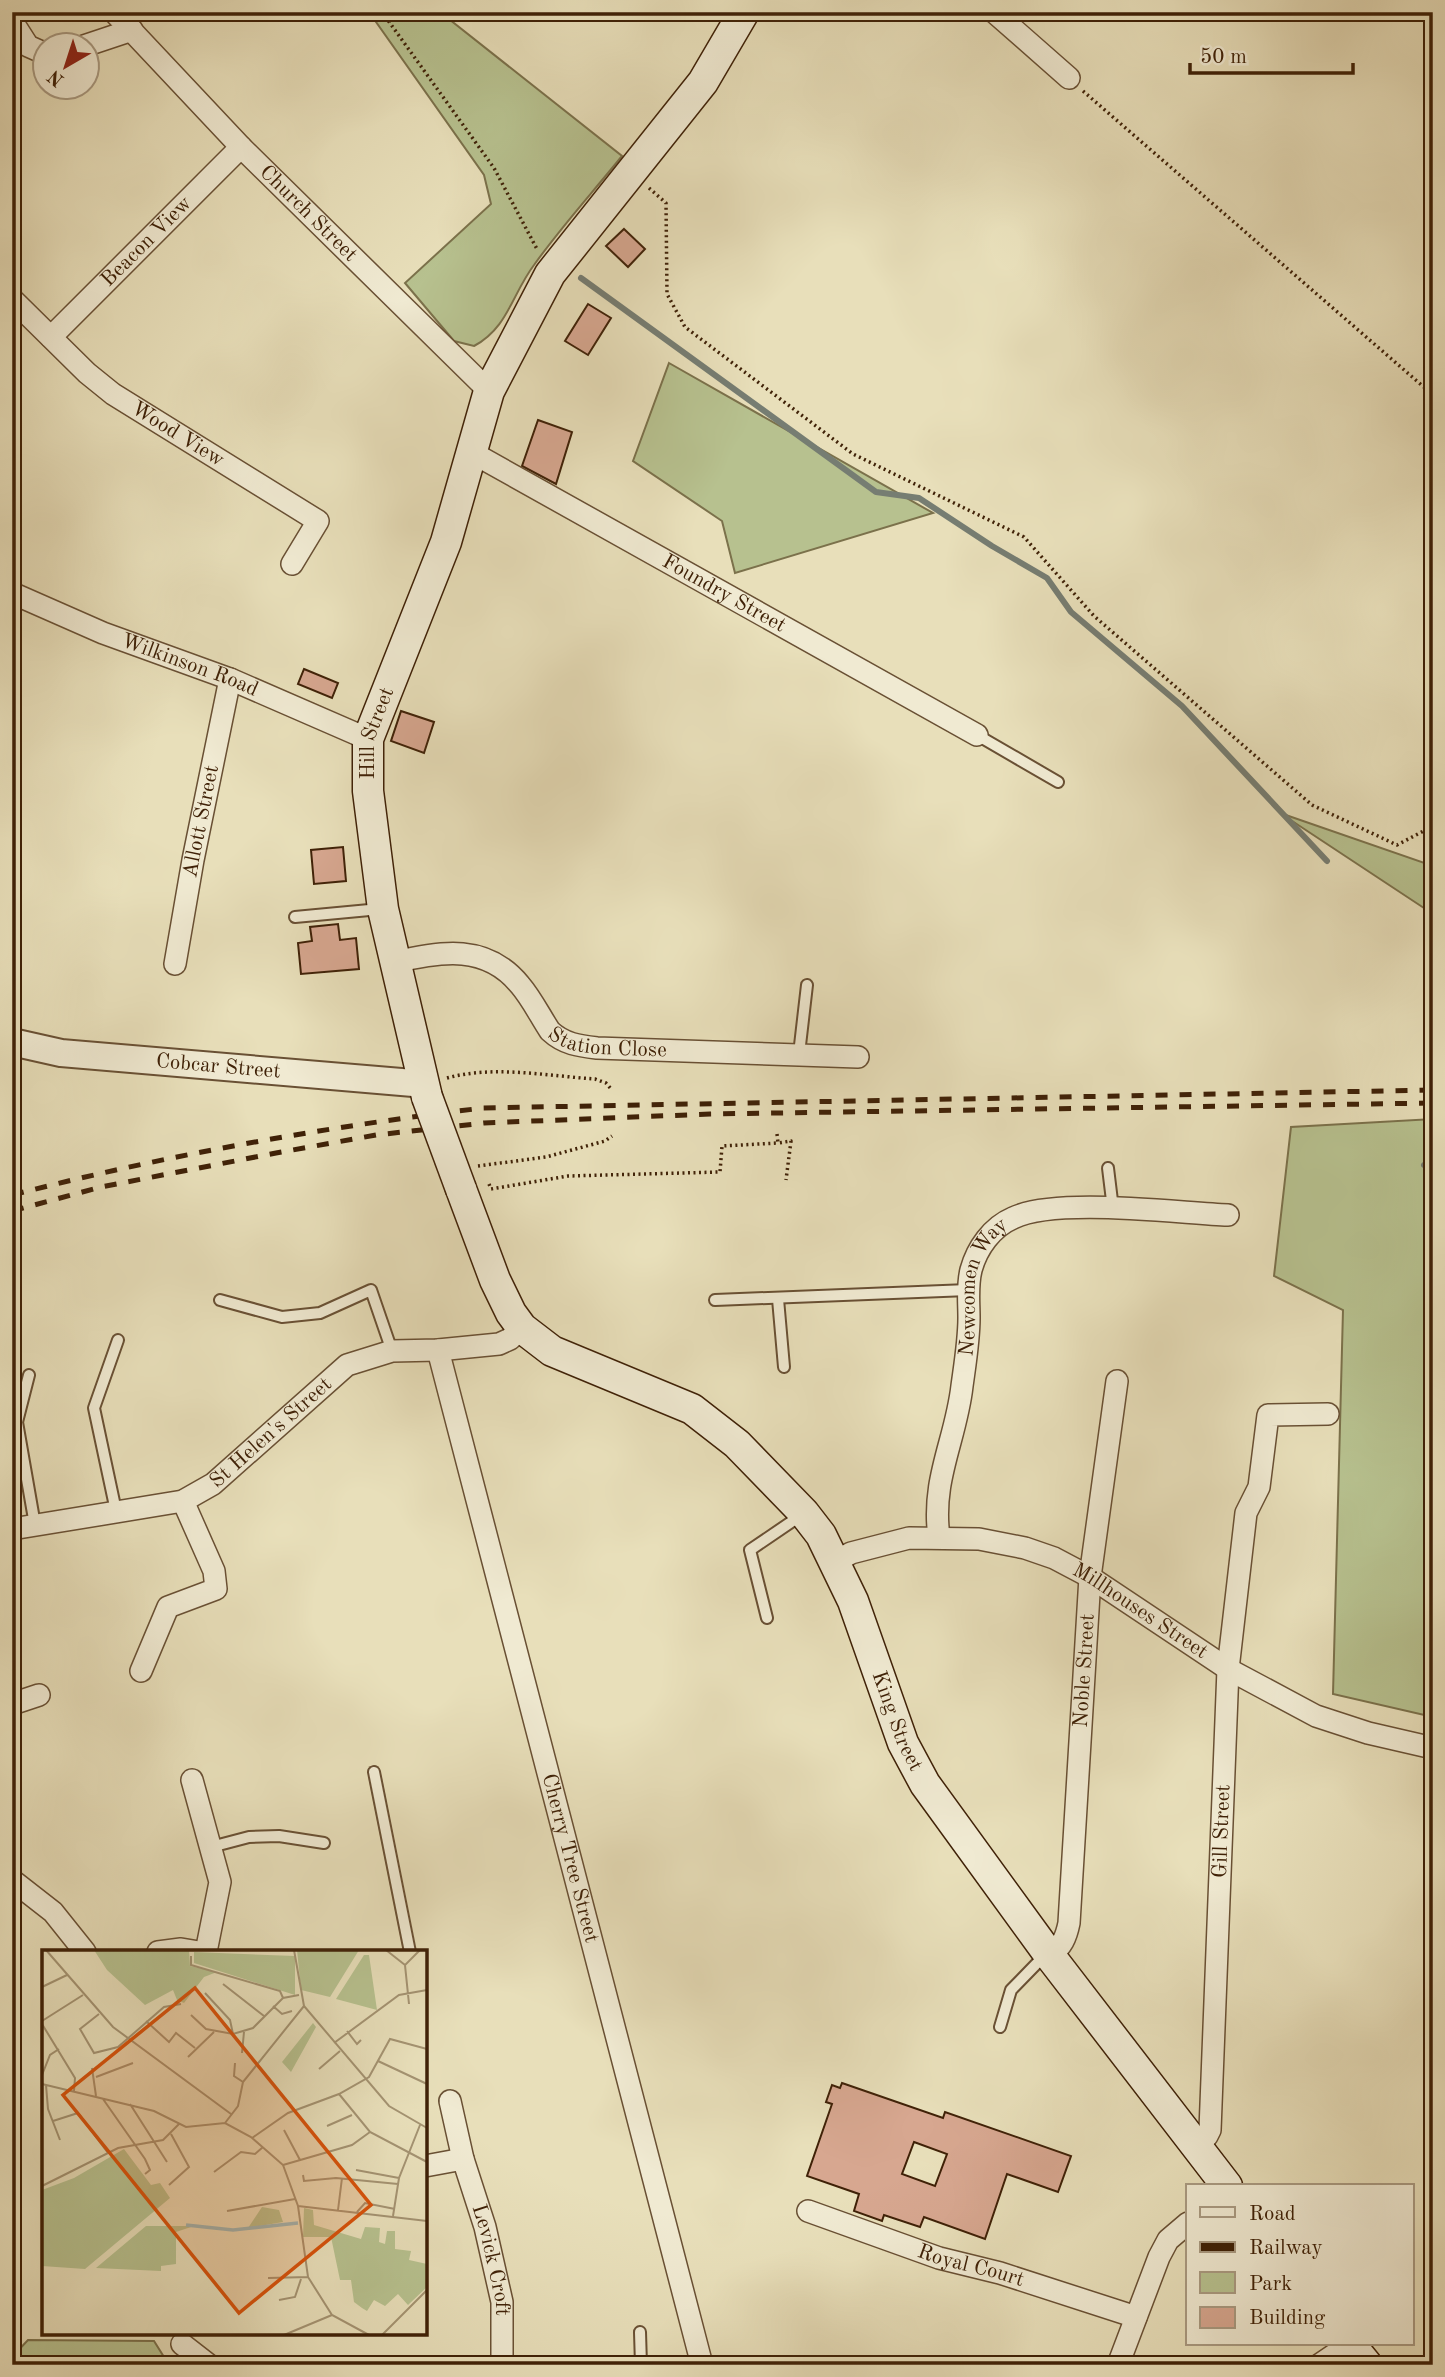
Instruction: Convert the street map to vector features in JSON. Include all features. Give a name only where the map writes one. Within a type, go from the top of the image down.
[{"type":"main road","name":"Hill Street","points":[[522,1328],[511,1313],[495,1280],[426,1090],[383,909],[368,791],[368,739],[446,542],[489,391],[551,274],[703,82],[744,12]]},
{"type":"main road","name":"King Street","points":[[522,1328],[552,1351],[692,1409],[737,1444],[804,1513],[821,1535],[853,1601],[903,1742],[925,1784],[1049,1954],[1225,2184]]},
{"type":"main road","points":[[1352,2346],[1367,2365]]},
{"type":"street","name":"Church Street","points":[[114,12],[241,147],[489,391]]},
{"type":"street","points":[[994,12],[1069,78]]},
{"type":"street","points":[[12,21],[28,46],[32,48]]},
{"type":"street","points":[[102,40],[132,30]]},
{"type":"street","name":"Beacon View","points":[[51,337],[241,147]]},
{"type":"street","name":"Wood View","points":[[12,299],[87,373],[113,394],[318,521],[292,564]]},
{"type":"street","name":"Foundry Street","points":[[471,452],[977,735]]},
{"type":"street","name":"Wilkinson Road","points":[[12,593],[103,633],[230,679],[368,739]]},
{"type":"street","name":"Allott Street","points":[[175,964],[230,679]]},
{"type":"street","name":"Station Close","points":[[396,962],[448,952],[485,958],[506,971],[519,984],[550,1031],[573,1045],[858,1056]]},
{"type":"street","name":"Cobcar Street","points":[[12,1042],[61,1053],[426,1090]]},
{"type":"street","name":"Newcomen Way","points":[[939,1537],[937,1497],[962,1391],[971,1269],[979,1250],[998,1226],[1029,1212],[1052,1209],[1114,1209],[1228,1216]]},
{"type":"street","name":"St Helen's Street","points":[[12,1529],[183,1501],[213,1484],[347,1365],[392,1351],[499,1344],[510,1339],[522,1328]]},
{"type":"street","name":"Cherry Tree Street","points":[[438,1350],[702,2365]]},
{"type":"street","name":"Noble Street","points":[[1049,1954],[1060,1947],[1069,1923],[1090,1577],[1117,1381]]},
{"type":"street","name":"Gill Street","points":[[1196,2145],[1207,2136],[1210,2122],[1228,1669],[1247,1513],[1259,1487],[1268,1415],[1328,1414]]},
{"type":"street","points":[[141,1671],[168,1607],[216,1589],[214,1570],[183,1501]]},
{"type":"street","name":"Millhouses Street","points":[[835,1562],[851,1553],[909,1538],[979,1539],[1025,1548],[1054,1558],[1090,1577],[1228,1669],[1316,1716],[1368,1733],[1433,1748]]},
{"type":"street","points":[[12,1703],[39,1695]]},
{"type":"street","points":[[192,1780],[220,1882],[206,1950]]},
{"type":"street","points":[[12,1880],[53,1912],[83,1950]]},
{"type":"street","name":"Levick Croft","points":[[450,2101],[463,2159],[485,2227],[502,2302],[502,2365]]},
{"type":"street","points":[[427,2166],[463,2159]]},
{"type":"street","name":"Royal Court","points":[[808,2211],[939,2258],[1000,2273],[1136,2317]]},
{"type":"street","points":[[1118,2365],[1168,2240],[1186,2225]]},
{"type":"street","points":[[181,2344],[202,2363]]},
{"type":"street","points":[[1318,2365],[1347,2346]]},
{"type":"lane","points":[[977,735],[1058,782]]},
{"type":"lane","points":[[295,917],[383,909]]},
{"type":"lane","points":[[799,1055],[807,985]]},
{"type":"lane","points":[[1108,1168],[1114,1209]]},
{"type":"lane","points":[[220,1300],[282,1317],[320,1313],[371,1290],[392,1351]]},
{"type":"lane","points":[[715,1300],[968,1290]]},
{"type":"lane","points":[[778,1299],[784,1367]]},
{"type":"lane","points":[[116,1511],[94,1408],[118,1340]]},
{"type":"lane","points":[[29,1375],[17,1422],[35,1525]]},
{"type":"lane","points":[[767,1618],[750,1550],[804,1513]]},
{"type":"lane","points":[[374,1772],[410,1950]]},
{"type":"lane","points":[[211,1847],[249,1837],[279,1836],[324,1843]]},
{"type":"lane","points":[[1000,2027],[1011,1990],[1049,1954]]},
{"type":"lane","points":[[640,2332],[641,2365]]},
{"type":"path","points":[[382,12],[494,168],[551,274]]},
{"type":"path","points":[[389,22],[394,12]]},
{"type":"path","points":[[1069,78],[1433,395]]},
{"type":"path","points":[[631,173],[666,203],[667,295],[685,327],[853,454],[1024,537],[1094,616],[1312,805],[1397,845],[1433,826]]},
{"type":"path","points":[[426,1090],[463,1073],[595,1079],[606,1083],[611,1089]]},
{"type":"path","points":[[777,1134],[778,1143]]},
{"type":"path","points":[[612,1136],[605,1141],[546,1157],[481,1166],[491,1189],[568,1176],[720,1172],[722,1146],[792,1142],[786,1180]]},
{"type":"green space","points":[[369,12],[440,12],[622,156],[544,251],[526,276],[495,330],[474,346],[454,341],[405,283],[491,204],[484,175]]},
{"type":"green space","points":[[669,363],[933,513],[735,573],[722,521],[633,461]]},
{"type":"green space","points":[[1280,813],[1430,865],[1433,863],[1433,914]]},
{"type":"green space","points":[[1433,1119],[1433,1717],[1333,1694],[1343,1310],[1274,1276],[1291,1127]]},
{"type":"green space","points":[[28,2340],[154,2341],[169,2365],[12,2365],[12,2357]]},
{"type":"building","points":[[624,229],[645,249],[628,267],[606,246]]},
{"type":"building","points":[[588,304],[611,318],[588,355],[565,341]]},
{"type":"building","points":[[538,420],[572,432],[556,484],[522,466]]},
{"type":"building","points":[[304,669],[338,683],[332,698],[298,684]]},
{"type":"building","points":[[401,711],[434,722],[424,753],[391,741]]},
{"type":"building","points":[[343,847],[346,881],[314,884],[311,850]]},
{"type":"building","points":[[338,924],[340,940],[356,938],[359,969],[301,974],[298,943],[312,941],[310,927]]},
{"type":"building","points":[[842,2083],[943,2118],[945,2112],[1071,2156],[1058,2192],[1007,2174],[985,2239],[924,2217],[920,2227],[884,2215],[882,2221],[854,2211],[859,2194],[807,2176],[832,2104],[826,2102],[832,2085],[840,2088]],"holes":[[[914,2142],[947,2154],[935,2186],[902,2174]]]},
{"type":"waterway","points":[[581,278],[876,492],[919,498],[1047,578],[1071,612],[1182,706],[1327,861]]},
{"type":"waterway","points":[[1424,1165],[1433,1169]]},
{"type":"railway","points":[[12,1195],[129,1167],[246,1144],[483,1108],[1433,1090]]},
{"type":"railway","points":[[12,1211],[101,1187],[276,1153],[376,1135],[484,1123],[710,1114],[1433,1103]]}]
